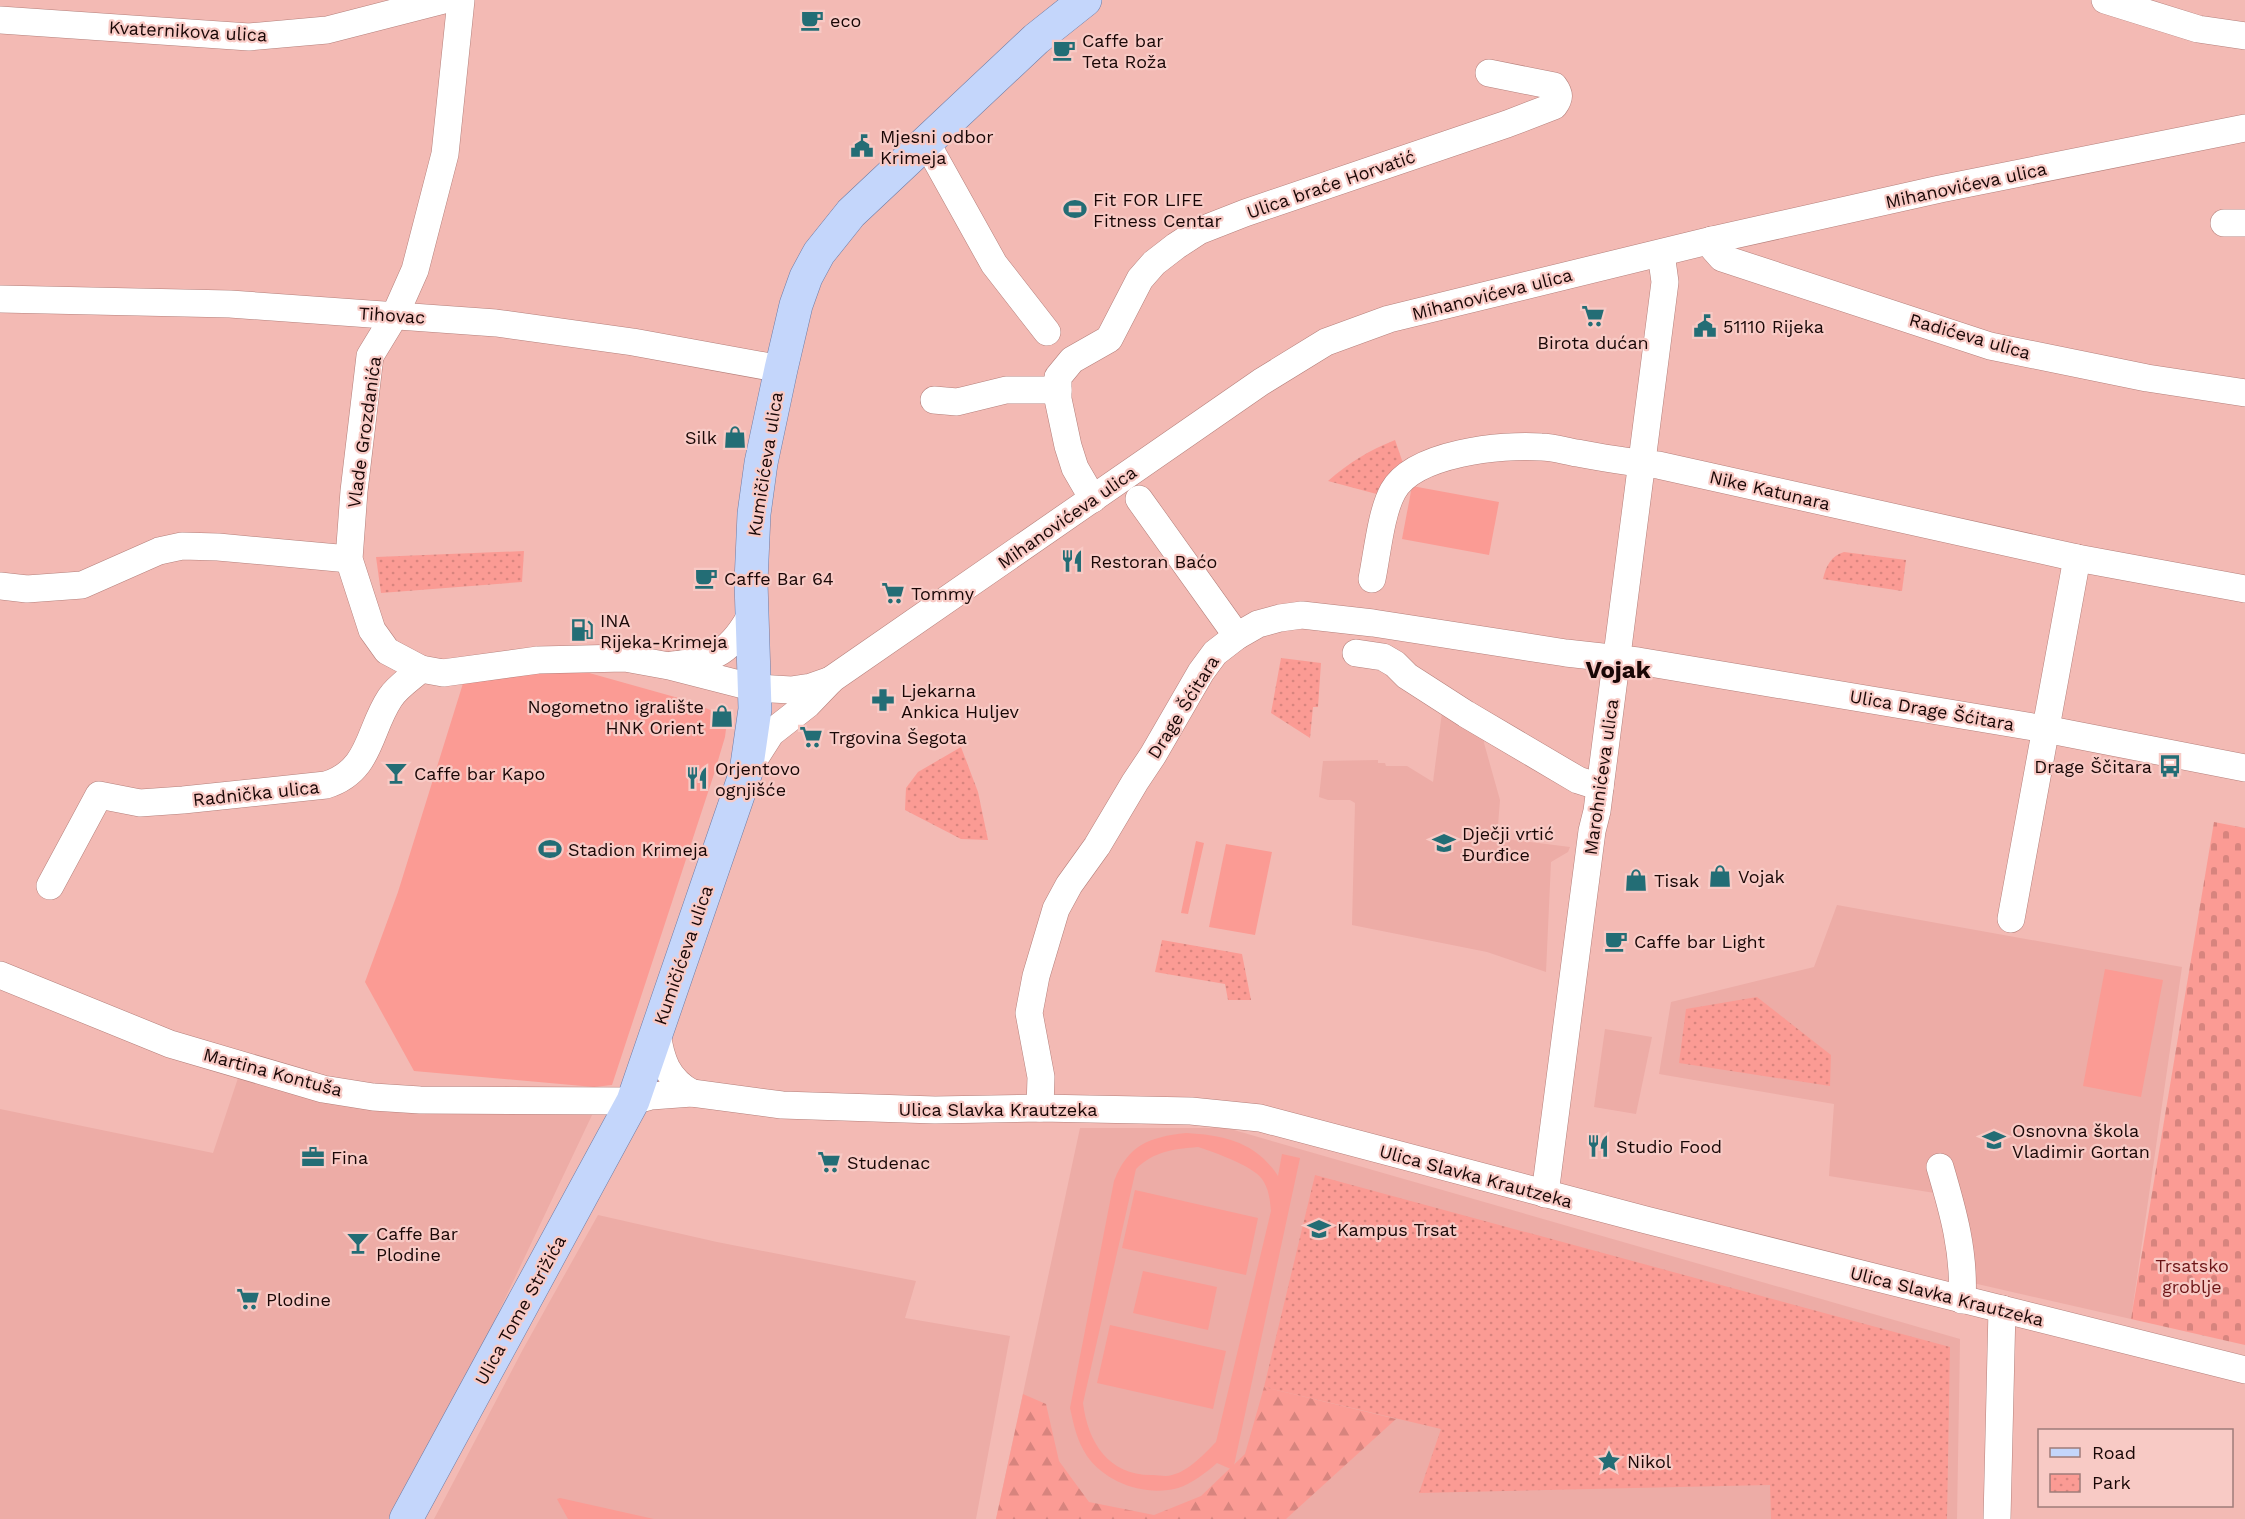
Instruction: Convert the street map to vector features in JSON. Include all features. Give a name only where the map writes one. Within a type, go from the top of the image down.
[{"type":"main road","name":"Kumičićeva ulica","points":[[633,1101],[746,772],[754,719],[755,688],[752,613],[754,514],[781,369],[796,305],[806,277],[819,253],[851,213],[1036,39],[1085,0]]},
{"type":"main road","name":"Ulica Tome Strižića","points":[[406,1519],[633,1101]]},
{"type":"street","name":"Kvaternikova ulica","points":[[0,20],[249,37],[327,30],[444,0]]},
{"type":"street","name":"Vlade Grozdanića","points":[[421,669],[387,651],[372,630],[350,559],[354,491],[370,356],[395,315],[415,270],[445,154],[461,0]]},
{"type":"street","points":[[2105,0],[2198,29],[2245,36]]},
{"type":"street","name":"Ulica braće Horvatić","points":[[1093,499],[1075,468],[1068,446],[1058,399],[1058,377],[1071,360],[1109,339],[1140,279],[1147,271],[1176,246],[1199,231],[1245,213],[1507,124],[1554,106],[1559,99],[1559,92],[1554,86],[1489,73]]},
{"type":"street","name":"Mihanovićeva ulica","points":[[746,772],[771,733],[808,704],[832,679],[1261,382],[1326,342],[1389,319],[1712,240],[1940,189],[2245,128]]},
{"type":"street","points":[[926,142],[994,264],[1047,332]]},
{"type":"street","name":"Radićeva ulica","points":[[1712,240],[1714,249],[1722,258],[1990,346],[2147,378],[2245,393]]},
{"type":"street","name":"Marohnićeva ulica","points":[[1545,1194],[1592,831],[1618,658],[1665,282],[1661,253]]},
{"type":"street","name":"Tihovac","points":[[0,299],[230,304],[496,322],[594,336],[781,369]]},
{"type":"street","points":[[934,400],[957,402],[1006,390],[1058,390]]},
{"type":"street","name":"Nike Katunara","points":[[1372,579],[1388,502],[1394,488],[1418,469],[1471,450],[1540,447],[1658,465],[2077,558],[2245,589]]},
{"type":"street","points":[[1139,499],[1237,636]]},
{"type":"street","points":[[0,586],[27,589],[82,585],[159,551],[182,546],[350,559]]},
{"type":"street","points":[[2011,918],[2077,558]]},
{"type":"street","points":[[669,666],[698,662],[729,646],[741,634],[752,613]]},
{"type":"street","name":"Drage Šćitara","points":[[1040,1108],[1041,1077],[1029,1014],[1036,976],[1053,920],[1069,885],[1096,846],[1201,672],[1215,653],[1258,624],[1302,615],[1618,658]]},
{"type":"street","points":[[1356,653],[1383,657],[1395,664],[1407,676],[1466,714],[1578,780],[1600,787]]},
{"type":"street","points":[[421,669],[443,673],[562,658],[625,658],[669,666],[755,688]]},
{"type":"street","name":"Ulica Drage Šćitara","points":[[1618,658],[2044,729],[2245,768]]},
{"type":"street","name":"Radnička ulica","points":[[51,886],[99,795],[140,803],[326,785],[339,781],[351,773],[362,758],[390,697],[421,669]]},
{"type":"street","name":"Mihanovićeva ulica","points":[[755,688],[791,690],[811,687],[832,679]]},
{"type":"street","name":"Martina Kontuša","points":[[0,975],[170,1044],[323,1089],[373,1097],[420,1100],[633,1101]]},
{"type":"street","points":[[657,1033],[660,1054],[665,1067],[678,1084],[692,1093]]},
{"type":"street","name":"Ulica Slavka Krautzeka","points":[[633,1101],[651,1096],[692,1093],[782,1105],[818,1107],[1191,1111],[1260,1118],[1545,1194],[2245,1370]]},
{"type":"street","points":[[1940,1167],[1959,1233],[1964,1276],[1962,1300]]},
{"type":"street","points":[[1997,1519],[2002,1309]]},
{"type":"shaded area","name":"Dječji vrtić Đurđice","points":[[1443,705],[1485,736],[1484,743],[1500,800],[1497,838],[1570,847],[1568,852],[1551,862],[1546,972],[1487,952],[1352,925],[1355,803],[1350,800],[1328,800],[1319,797],[1323,761],[1378,760],[1378,763],[1385,763],[1386,766],[1407,766],[1433,782]]},
{"type":"shaded area","name":"Osnovna škola Vladimir Gortan","points":[[1837,905],[2182,967],[2131,1319],[1973,1283],[1947,1195],[1829,1176],[1834,1104],[1659,1074],[1671,1002],[1814,967]]},
{"type":"shaded area","points":[[1605,1029],[1652,1037],[1636,1114],[1594,1107]]},
{"type":"shaded area","points":[[240,1072],[593,1113],[483,1345],[393,1519],[0,1519],[0,1109],[213,1153]]},
{"type":"shaded area","name":"Kampus Trsat","points":[[1080,1128],[1227,1128],[1960,1339],[1957,1519],[996,1519]]},
{"type":"shaded area","points":[[598,1215],[717,1242],[916,1281],[905,1318],[1010,1336],[976,1519],[434,1519],[522,1351]]},
{"type":"green space","points":[[1395,440],[1406,472],[1384,496],[1328,481],[1343,468]]},
{"type":"green space","points":[[1412,486],[1499,502],[1489,555],[1402,539]]},
{"type":"green space","points":[[524,551],[522,582],[381,593],[376,557]]},
{"type":"green space","points":[[1844,552],[1906,560],[1902,591],[1823,579],[1830,562]]},
{"type":"green space","points":[[1281,658],[1321,663],[1318,707],[1313,707],[1310,738],[1271,713]]},
{"type":"green space","name":"Stadion Krimeja","points":[[575,669],[682,699],[721,714],[727,721],[725,737],[714,774],[612,1085],[594,1087],[414,1071],[365,982],[398,892],[465,677]]},
{"type":"green space","points":[[961,747],[978,792],[988,840],[961,839],[905,810],[906,788],[918,772]]},
{"type":"green space","name":"Trsatsko groblje","points":[[2214,822],[2245,828],[2245,1345],[2131,1319]]},
{"type":"green space","points":[[1196,841],[1204,843],[1188,914],[1181,913]]},
{"type":"green space","points":[[1226,844],[1272,852],[1255,935],[1209,927]]},
{"type":"green space","points":[[1162,940],[1242,954],[1251,1000],[1228,1000],[1225,984],[1155,972]]},
{"type":"green space","points":[[2105,969],[2163,980],[2141,1097],[2083,1086]]},
{"type":"green space","points":[[1757,997],[1831,1055],[1830,1086],[1679,1063],[1686,1009]]},
{"type":"green space","points":[[1186,1133],[1238,1142],[1260,1155],[1278,1176],[1282,1154],[1300,1158],[1233,1470],[1217,1463],[1183,1486],[1153,1491],[1128,1486],[1105,1474],[1095,1465],[1081,1445],[1070,1408],[1114,1181],[1126,1159],[1141,1145],[1161,1137]],"holes":[[[1198,1147],[1233,1160],[1257,1174],[1266,1187],[1271,1211],[1216,1442],[1196,1462],[1178,1473],[1167,1476],[1138,1474],[1124,1470],[1103,1454],[1090,1431],[1083,1403],[1136,1169],[1150,1158],[1165,1152]]]},
{"type":"green space","points":[[1315,1175],[1950,1347],[1947,1519],[1771,1519],[1770,1485],[1419,1493],[1441,1429],[1264,1387]]},
{"type":"green space","points":[[1135,1190],[1258,1218],[1246,1275],[1122,1248]]},
{"type":"green space","points":[[1143,1271],[1217,1287],[1208,1330],[1133,1313]]},
{"type":"green space","points":[[1110,1325],[1226,1351],[1213,1409],[1097,1383]]},
{"type":"green space","points":[[1264,1387],[1396,1419],[1286,1519],[996,1519],[1023,1394],[1046,1404],[1059,1461],[1089,1502],[1154,1515],[1201,1496],[1245,1454]]},
{"type":"green space","points":[[557,1499],[654,1519],[568,1519]]},
{"type":"place","name":"eco","points":[[812,20]]},
{"type":"place","name":"Caffe bar Teta Roža","points":[[1064,50]]},
{"type":"place","name":"Mjesni odbor Krimeja","points":[[862,146]]},
{"type":"place","name":"Fit FOR LIFE Fitness Centar","points":[[1075,209]]},
{"type":"place","name":"Birota dućan","points":[[1593,316]]},
{"type":"place","name":"51110 Rijeka","points":[[1705,326]]},
{"type":"place","name":"Silk","points":[[735,437]]},
{"type":"place","name":"Restoran Baćo","points":[[1072,561]]},
{"type":"place","name":"Caffe Bar 64","points":[[706,578]]},
{"type":"place","name":"Tommy","points":[[893,593]]},
{"type":"place","name":"INA Rijeka-Krimeja","points":[[582,630]]},
{"type":"place","name":"Ljekarna Ankica Huljev","points":[[883,700]]},
{"type":"place","name":"Nogometno igralište HNK Orient","points":[[722,716]]},
{"type":"place","name":"Trgovina Šegota","points":[[811,737]]},
{"type":"place","name":"Drage Ščitara","points":[[2170,766]]},
{"type":"place","name":"Caffe bar Kapo","points":[[396,773]]},
{"type":"place","name":"Orjentovo ognjišće","points":[[697,778]]},
{"type":"place","name":"Dječji vrtić Đurđice","points":[[1444,843]]},
{"type":"place","name":"Stadion Krimeja","points":[[550,849]]},
{"type":"place","name":"Vojak","points":[[1720,876]]},
{"type":"place","name":"Tisak","points":[[1636,880]]},
{"type":"place","name":"Caffe bar Light","points":[[1616,941]]},
{"type":"place","name":"Osnovna škola Vladimir Gortan","points":[[1994,1140]]},
{"type":"place","name":"Studio Food","points":[[1598,1146]]},
{"type":"place","name":"Fina","points":[[313,1157]]},
{"type":"place","name":"Studenac","points":[[829,1162]]},
{"type":"place","name":"Kampus Trsat","points":[[1319,1229]]},
{"type":"place","name":"Caffe Bar Plodine","points":[[358,1243]]},
{"type":"place","name":"Plodine","points":[[248,1299]]},
{"type":"place","name":"Nikol","points":[[1609,1461]]},
{"type":"district","name":"Vojak","points":[[1618,670]]}]
